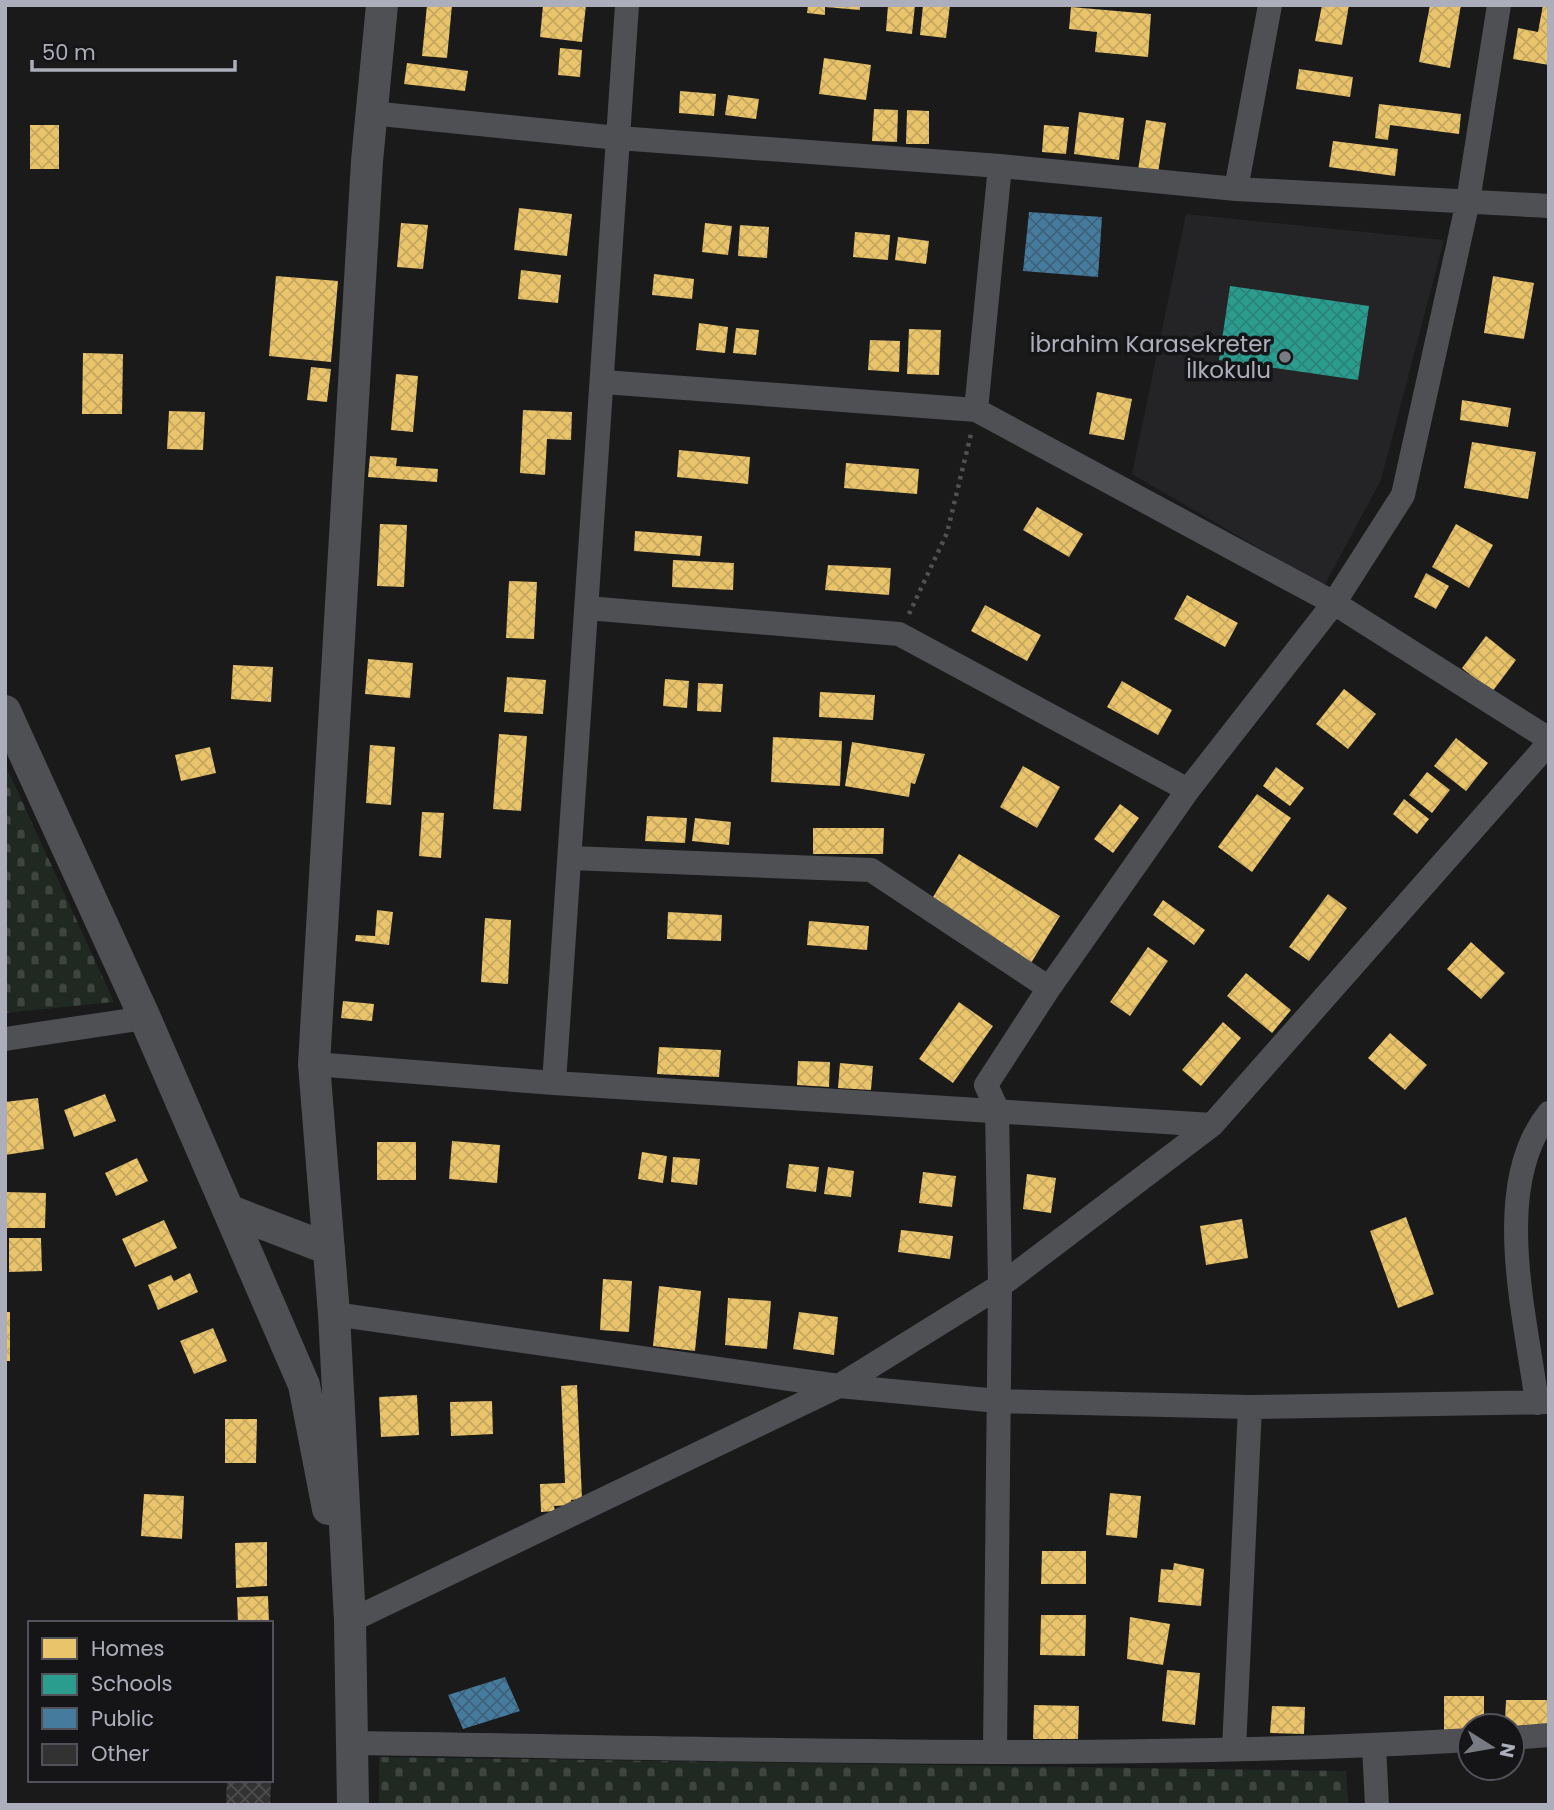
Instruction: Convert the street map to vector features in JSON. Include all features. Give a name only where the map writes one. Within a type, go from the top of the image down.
[{"type":"street","points":[[353,1805],[350,1621],[334,1314],[314,1064],[371,113],[382,5]]},
{"type":"street","points":[[554,1083],[604,382],[627,5]]},
{"type":"street","points":[[1236,189],[1270,5]]},
{"type":"street","points":[[995,1751],[1000,1286],[997,1109],[986,1085],[1049,988],[1188,790],[1334,603],[1403,495],[1468,201],[1499,5]]},
{"type":"street","points":[[371,113],[618,138],[1000,166],[1236,189],[1549,206]]},
{"type":"street","points":[[976,410],[1000,166]]},
{"type":"street","points":[[350,1621],[839,1386],[1000,1286],[1212,1125],[1549,741],[1334,603],[976,410],[604,382]]},
{"type":"street","points":[[587,608],[899,634],[1188,790]]},
{"type":"street","points":[[5,711],[145,1018],[304,1385],[350,1621]]},
{"type":"street","points":[[571,858],[870,870],[1049,988]]},
{"type":"street","points":[[5,1039],[145,1018]]},
{"type":"street","points":[[314,1064],[554,1083],[997,1109],[1212,1125]]},
{"type":"street","points":[[334,1314],[839,1386],[998,1401],[1250,1408],[1543,1403],[1515,1237],[1521,1167],[1549,1113]]},
{"type":"street","points":[[228,1210],[329,1249]]},
{"type":"street","points":[[1234,1749],[1250,1408]]},
{"type":"street","points":[[1526,1737],[1549,1735]]},
{"type":"street","points":[[353,1743],[995,1751],[1374,1746],[1456,1741]]},
{"type":"street","points":[[1374,1746],[1377,1805]]},
{"type":"path","points":[[899,634],[947,533],[976,410]]},
{"type":"shaded area","name":"İbrahim Karasekreter İlkokulu","points":[[1186,214],[1444,240],[1381,480],[1324,586],[1132,474]]},
{"type":"green space","points":[[5,764],[114,1002],[5,1013]]},
{"type":"green space","points":[[379,1757],[1346,1771],[1348,1805],[379,1805]]},
{"type":"building: Homes","points":[[427,5],[452,5],[447,58],[422,56]]},
{"type":"building: Homes","points":[[543,5],[586,5],[582,42],[540,37]]},
{"type":"building: Homes","points":[[808,5],[860,5],[860,10],[825,7],[825,15],[807,13]]},
{"type":"building: Homes","points":[[888,5],[915,5],[912,34],[886,31]]},
{"type":"building: Homes","points":[[923,5],[950,5],[946,38],[920,35]]},
{"type":"building: Homes","points":[[1322,5],[1349,5],[1342,45],[1315,41]]},
{"type":"building: Homes","points":[[1430,5],[1461,5],[1450,68],[1419,62]]},
{"type":"building: Homes","points":[[1543,5],[1549,5],[1549,65],[1513,59],[1518,28],[1538,32]]},
{"type":"building: Homes","points":[[1071,7],[1151,14],[1148,57],[1095,52],[1097,32],[1069,29]]},
{"type":"building: Homes","points":[[560,48],[582,50],[580,77],[558,75]]},
{"type":"building: Homes","points":[[824,58],[871,65],[866,100],[819,94]]},
{"type":"building: Homes","points":[[407,63],[468,71],[465,91],[404,84]]},
{"type":"building: Homes","points":[[1299,69],[1353,77],[1350,97],[1296,89]]},
{"type":"building: Homes","points":[[680,91],[716,94],[714,116],[679,113]]},
{"type":"building: Homes","points":[[728,95],[759,99],[756,119],[725,115]]},
{"type":"building: Homes","points":[[1379,104],[1461,114],[1459,134],[1390,125],[1388,140],[1375,138]]},
{"type":"building: Homes","points":[[874,109],[898,110],[897,142],[872,141]]},
{"type":"building: Homes","points":[[907,110],[929,111],[929,144],[906,144]]},
{"type":"building: Homes","points":[[1079,112],[1124,118],[1119,160],[1074,154]]},
{"type":"building: Homes","points":[[1146,120],[1166,123],[1157,179],[1137,176]]},
{"type":"building: Homes","points":[[30,125],[59,125],[59,169],[30,169]]},
{"type":"building: Homes","points":[[1044,125],[1069,127],[1066,154],[1042,152]]},
{"type":"building: Homes","points":[[1333,141],[1398,149],[1395,176],[1329,167]]},
{"type":"building: Homes","points":[[519,208],[572,214],[567,256],[514,250]]},
{"type":"building: Homes","points":[[401,223],[428,225],[423,269],[397,267]]},
{"type":"building: Homes","points":[[705,223],[732,226],[728,255],[702,252]]},
{"type":"building: Homes","points":[[740,225],[769,227],[767,258],[738,256]]},
{"type":"building: Homes","points":[[855,232],[890,235],[888,260],[853,257]]},
{"type":"building: Homes","points":[[898,237],[929,241],[926,264],[895,260]]},
{"type":"building: Homes","points":[[521,270],[561,275],[558,303],[518,299]]},
{"type":"building: Homes","points":[[654,274],[694,279],[692,299],[652,295]]},
{"type":"building: Homes","points":[[276,276],[338,281],[331,362],[269,356]]},
{"type":"building: Homes","points":[[1493,276],[1534,283],[1524,339],[1484,333]]},
{"type":"building: Homes","points":[[699,323],[728,327],[725,353],[696,350]]},
{"type":"building: Homes","points":[[736,328],[759,330],[756,355],[733,353]]},
{"type":"building: Homes","points":[[909,329],[941,330],[939,375],[907,374]]},
{"type":"building: Homes","points":[[870,340],[900,341],[899,372],[868,370]]},
{"type":"building: Homes","points":[[83,353],[123,354],[122,414],[82,414]]},
{"type":"building: Homes","points":[[311,367],[331,369],[327,402],[307,400]]},
{"type":"building: Homes","points":[[396,374],[418,376],[413,432],[391,430]]},
{"type":"building: Homes","points":[[1097,392],[1132,399],[1124,440],[1089,434]]},
{"type":"building: Homes","points":[[1462,400],[1511,408],[1508,427],[1460,420]]},
{"type":"building: Homes","points":[[523,410],[572,412],[571,440],[547,439],[545,475],[520,473]]},
{"type":"building: Homes","points":[[169,411],[205,412],[203,450],[167,449]]},
{"type":"building: Homes","points":[[1472,442],[1536,452],[1528,499],[1464,488]]},
{"type":"building: Homes","points":[[679,450],[750,457],[748,484],[677,477]]},
{"type":"building: Homes","points":[[370,456],[397,458],[396,466],[438,469],[437,482],[368,477]]},
{"type":"building: Homes","points":[[846,463],[919,469],[917,494],[844,488]]},
{"type":"building: Homes","points":[[1037,507],[1083,534],[1069,557],[1023,530]]},
{"type":"building: Homes","points":[[380,524],[407,525],[404,587],[377,586]]},
{"type":"building: Homes","points":[[1456,524],[1493,545],[1469,588],[1432,567]]},
{"type":"building: Homes","points":[[635,531],[702,536],[700,556],[634,551]]},
{"type":"building: Homes","points":[[673,560],[734,563],[733,590],[672,587]]},
{"type":"building: Homes","points":[[828,565],[891,568],[889,595],[825,590]]},
{"type":"building: Homes","points":[[1426,573],[1449,586],[1436,609],[1414,597]]},
{"type":"building: Homes","points":[[509,581],[537,582],[534,639],[506,638]]},
{"type":"building: Homes","points":[[1187,595],[1238,623],[1225,647],[1174,619]]},
{"type":"building: Homes","points":[[985,605],[1041,635],[1027,661],[971,631]]},
{"type":"building: Homes","points":[[1486,636],[1516,660],[1492,692],[1462,668]]},
{"type":"building: Homes","points":[[368,659],[413,663],[410,698],[365,694]]},
{"type":"building: Homes","points":[[233,665],[273,667],[271,702],[231,699]]},
{"type":"building: Homes","points":[[507,677],[546,680],[543,714],[504,712]]},
{"type":"building: Homes","points":[[665,679],[689,681],[687,708],[663,706]]},
{"type":"building: Homes","points":[[1122,681],[1172,710],[1158,735],[1107,707]]},
{"type":"building: Homes","points":[[698,683],[723,684],[721,712],[697,711]]},
{"type":"building: Homes","points":[[1344,689],[1376,714],[1348,749],[1316,724]]},
{"type":"building: Homes","points":[[820,692],[875,695],[873,720],[819,717]]},
{"type":"building: Homes","points":[[499,734],[527,736],[521,811],[493,809]]},
{"type":"building: Homes","points":[[773,737],[842,741],[840,786],[771,782]]},
{"type":"building: Homes","points":[[1456,738],[1488,763],[1466,791],[1434,766]]},
{"type":"building: Homes","points":[[852,742],[925,754],[915,784],[911,783],[909,797],[845,786]]},
{"type":"building: Homes","points":[[370,745],[395,747],[391,805],[366,803]]},
{"type":"building: Homes","points":[[210,747],[216,773],[181,781],[175,755]]},
{"type":"building: Homes","points":[[1023,766],[1060,787],[1037,828],[1000,807]]},
{"type":"building: Homes","points":[[1276,767],[1304,788],[1290,806],[1263,786]]},
{"type":"building: Homes","points":[[1427,772],[1450,790],[1432,813],[1409,795]]},
{"type":"building: Homes","points":[[1257,794],[1291,818],[1252,872],[1218,847]]},
{"type":"building: Homes","points":[[1404,799],[1429,819],[1417,834],[1393,814]]},
{"type":"building: Homes","points":[[1120,804],[1139,818],[1113,853],[1094,839]]},
{"type":"building: Homes","points":[[422,812],[444,813],[441,858],[419,856]]},
{"type":"building: Homes","points":[[647,816],[687,818],[685,843],[645,841]]},
{"type":"building: Homes","points":[[695,818],[731,822],[729,845],[692,841]]},
{"type":"building: Homes","points":[[813,828],[884,828],[883,854],[813,854]]},
{"type":"building: Homes","points":[[959,854],[1060,916],[1031,963],[930,902]]},
{"type":"building: Homes","points":[[1328,894],[1347,908],[1309,961],[1289,947]]},
{"type":"building: Homes","points":[[1163,900],[1205,930],[1194,945],[1153,915]]},
{"type":"building: Homes","points":[[377,910],[393,912],[389,945],[355,941],[356,935],[375,936]]},
{"type":"building: Homes","points":[[668,912],[722,915],[721,941],[667,939]]},
{"type":"building: Homes","points":[[485,918],[511,920],[508,984],[481,982]]},
{"type":"building: Homes","points":[[809,921],[869,926],[867,950],[807,945]]},
{"type":"building: Homes","points":[[1471,942],[1505,973],[1481,999],[1447,969]]},
{"type":"building: Homes","points":[[1148,947],[1168,961],[1130,1016],[1110,1002]]},
{"type":"building: Homes","points":[[1246,973],[1291,1010],[1272,1033],[1227,996]]},
{"type":"building: Homes","points":[[343,1001],[374,1004],[372,1021],[341,1018]]},
{"type":"building: Homes","points":[[959,1002],[993,1026],[953,1083],[919,1059]]},
{"type":"building: Homes","points":[[1223,1022],[1241,1038],[1201,1086],[1182,1070]]},
{"type":"building: Homes","points":[[1390,1033],[1427,1065],[1405,1090],[1368,1058]]},
{"type":"building: Homes","points":[[659,1047],[721,1050],[719,1077],[657,1074]]},
{"type":"building: Homes","points":[[798,1061],[830,1062],[829,1087],[797,1085]]},
{"type":"building: Homes","points":[[840,1063],[873,1066],[871,1090],[838,1088]]},
{"type":"building: Homes","points":[[105,1094],[116,1121],[74,1137],[64,1110]]},
{"type":"building: Homes","points":[[38,1098],[44,1149],[5,1155],[5,1102]]},
{"type":"building: Homes","points":[[452,1141],[500,1145],[497,1183],[449,1179]]},
{"type":"building: Homes","points":[[377,1142],[416,1142],[416,1180],[377,1180]]},
{"type":"building: Homes","points":[[642,1152],[667,1156],[663,1183],[638,1179]]},
{"type":"building: Homes","points":[[673,1157],[700,1159],[697,1185],[671,1182]]},
{"type":"building: Homes","points":[[137,1158],[148,1181],[116,1196],[105,1173]]},
{"type":"building: Homes","points":[[789,1164],[819,1167],[816,1192],[786,1188]]},
{"type":"building: Homes","points":[[828,1167],[854,1171],[851,1197],[824,1194]]},
{"type":"building: Homes","points":[[923,1172],[956,1176],[952,1207],[919,1203]]},
{"type":"building: Homes","points":[[1027,1174],[1056,1178],[1051,1213],[1023,1209]]},
{"type":"building: Homes","points":[[5,1192],[46,1193],[45,1228],[5,1228]]},
{"type":"building: Homes","points":[[1406,1217],[1434,1294],[1398,1308],[1370,1231]]},
{"type":"building: Homes","points":[[1242,1219],[1248,1258],[1206,1265],[1200,1226]]},
{"type":"building: Homes","points":[[164,1220],[177,1248],[135,1267],[122,1239]]},
{"type":"building: Homes","points":[[901,1230],[953,1236],[950,1259],[898,1252]]},
{"type":"building: Homes","points":[[9,1238],[41,1238],[42,1271],[9,1272]]},
{"type":"building: Homes","points":[[190,1273],[198,1292],[158,1310],[148,1285],[171,1275],[174,1281]]},
{"type":"building: Homes","points":[[603,1279],[632,1281],[629,1332],[600,1330]]},
{"type":"building: Homes","points":[[659,1286],[701,1291],[695,1351],[653,1346]]},
{"type":"building: Homes","points":[[728,1298],[771,1301],[767,1349],[725,1345]]},
{"type":"building: Homes","points":[[5,1312],[10,1312],[10,1361],[5,1361]]},
{"type":"building: Homes","points":[[799,1312],[838,1317],[834,1355],[793,1349]]},
{"type":"building: Homes","points":[[213,1328],[227,1361],[194,1374],[180,1341]]},
{"type":"building: Homes","points":[[577,1385],[582,1499],[571,1500],[571,1505],[554,1506],[555,1511],[541,1512],[540,1484],[565,1483],[561,1386]]},
{"type":"building: Homes","points":[[417,1395],[419,1435],[381,1437],[379,1397]]},
{"type":"building: Homes","points":[[492,1401],[493,1434],[451,1436],[450,1402]]},
{"type":"building: Homes","points":[[225,1419],[257,1419],[256,1463],[225,1463]]},
{"type":"building: Homes","points":[[1110,1493],[1141,1496],[1137,1538],[1106,1535]]},
{"type":"building: Homes","points":[[144,1494],[184,1496],[182,1539],[141,1536]]},
{"type":"building: Homes","points":[[267,1542],[267,1586],[236,1588],[235,1543]]},
{"type":"building: Homes","points":[[1042,1551],[1086,1551],[1086,1584],[1041,1584]]},
{"type":"building: Homes","points":[[1174,1563],[1204,1569],[1201,1606],[1158,1602],[1161,1569],[1173,1570]]},
{"type":"building: Homes","points":[[268,1596],[269,1621],[238,1621],[237,1597]]},
{"type":"building: Homes","points":[[1041,1615],[1086,1615],[1085,1656],[1040,1655]]},
{"type":"building: Homes","points":[[1130,1617],[1170,1624],[1163,1665],[1127,1659]]},
{"type":"building: Homes","points":[[1167,1670],[1200,1673],[1195,1725],[1162,1721]]},
{"type":"building: Homes","points":[[1444,1696],[1484,1696],[1484,1712],[1456,1712],[1456,1732],[1444,1732]]},
{"type":"building: Homes","points":[[1506,1700],[1549,1700],[1549,1734],[1526,1729],[1526,1712],[1505,1712]]},
{"type":"building: Homes","points":[[1034,1705],[1079,1706],[1078,1739],[1033,1739]]},
{"type":"building: Homes","points":[[1272,1706],[1305,1707],[1304,1734],[1270,1733]]},
{"type":"building: Schools","points":[[1230,286],[1369,306],[1358,380],[1219,360]]},
{"type":"building: Public","points":[[1029,212],[1102,217],[1098,277],[1023,271]]},
{"type":"building: Public","points":[[505,1677],[520,1711],[463,1729],[448,1695]]},
{"type":"building: Other","points":[[227,1782],[271,1782],[270,1805],[226,1805]]},
{"type":"place","name":"İbrahim Karasekreter İlkokulu","points":[[1285,357]]}]
